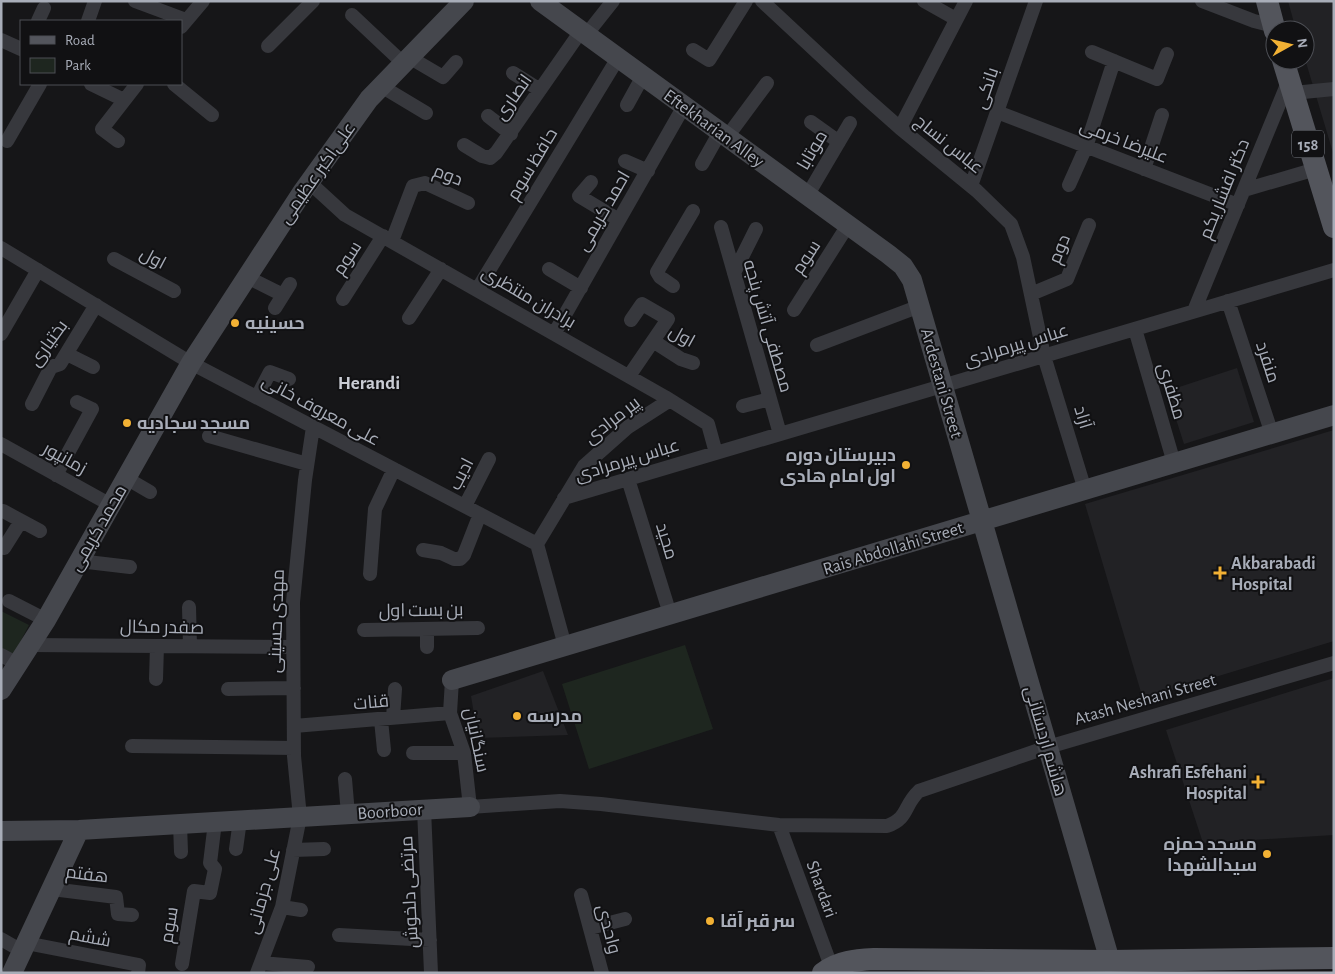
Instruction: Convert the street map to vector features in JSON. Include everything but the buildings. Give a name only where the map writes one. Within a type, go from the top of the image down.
[{"type":"main road","points":[[1267,1],[1272,20]]},
{"type":"main road","name":"158","points":[[1288,78],[1334,227]]},
{"type":"main road","points":[[827,969],[845,962],[874,959],[1049,966],[1176,966],[1334,958]]},
{"type":"street","points":[[88,20],[95,1]]},
{"type":"street","points":[[135,1],[177,20]]},
{"type":"street","points":[[184,23],[203,1]]},
{"type":"street","points":[[268,46],[312,1]]},
{"type":"street","name":"علی‌اکبر عظیمی","points":[[191,363],[309,182],[369,99],[464,1]]},
{"type":"street","name":"Eftekharian Alley","points":[[540,1],[888,254]]},
{"type":"street","name":"انصاری","points":[[464,145],[482,156],[490,158],[496,153],[540,90],[584,33],[613,1]]},
{"type":"street","points":[[693,50],[709,60],[746,1]]},
{"type":"street","name":"عباس نساج","points":[[762,1],[900,128],[971,186],[1011,224],[1023,258],[1044,356]]},
{"type":"street","points":[[924,1],[956,19]]},
{"type":"street","points":[[900,128],[966,1]]},
{"type":"street","name":"بانکی","points":[[971,186],[1036,1]]},
{"type":"street","points":[[1202,1],[1265,25]]},
{"type":"street","points":[[38,20],[44,8]]},
{"type":"street","points":[[352,15],[406,60],[443,77],[456,62]]},
{"type":"street","points":[[1,40],[20,49]]},
{"type":"street","points":[[1092,52],[1158,79],[1167,54]]},
{"type":"street","name":"حافظ سوم","points":[[477,290],[618,58]]},
{"type":"street","points":[[1069,185],[1086,147],[1114,61]]},
{"type":"street","points":[[513,73],[540,90]]},
{"type":"street","points":[[627,104],[643,76]]},
{"type":"street","points":[[1288,78],[1334,89]]},
{"type":"street","name":"دکتر افشار یکم","points":[[1194,311],[1288,78]]},
{"type":"street","points":[[702,164],[766,83]]},
{"type":"street","points":[[7,141],[39,85]]},
{"type":"street","points":[[93,85],[124,100]]},
{"type":"street","points":[[118,141],[102,129],[136,85]]},
{"type":"street","points":[[175,85],[212,115]]},
{"type":"street","points":[[381,86],[426,113]]},
{"type":"street","name":"احمد کریمی","points":[[554,334],[684,106]]},
{"type":"street","name":"علیرضا خرمی","points":[[997,112],[1238,205]]},
{"type":"street","points":[[1144,169],[1162,115]]},
{"type":"street","points":[[488,116],[511,134]]},
{"type":"street","points":[[811,122],[839,142]]},
{"type":"street","name":"موتابا","points":[[808,196],[850,123]]},
{"type":"street","points":[[625,161],[648,171]]},
{"type":"street","points":[[1244,190],[1316,169]]},
{"type":"street","name":"برادران منتظری","points":[[309,182],[345,215],[629,376],[708,424],[716,453]]},
{"type":"street","name":"دوم","points":[[388,239],[414,186],[424,182],[468,203]]},
{"type":"street","points":[[591,182],[579,196],[619,220]]},
{"type":"street","points":[[673,286],[660,277],[657,272],[693,211]]},
{"type":"street","name":"سوم","points":[[794,310],[848,225]]},
{"type":"street","name":"دوم","points":[[1031,294],[1067,279],[1089,225]]},
{"type":"street","name":"مصطفی آتش پنجه","points":[[721,227],[780,434]]},
{"type":"street","points":[[734,273],[756,229]]},
{"type":"street","name":"سوم","points":[[343,300],[388,239]]},
{"type":"street","name":"علی معروف خانی","points":[[1,248],[191,363],[537,544]]},
{"type":"street","name":"Ardestani Street","points":[[888,254],[903,266],[912,280],[982,521]]},
{"type":"street","name":"اول","points":[[114,258],[174,291]]},
{"type":"street","points":[[408,318],[441,269]]},
{"type":"street","points":[[549,269],[580,288]]},
{"type":"street","points":[[2,331],[38,270]]},
{"type":"street","name":"عباس پیرمرادی","points":[[564,498],[1334,270]]},
{"type":"street","points":[[247,277],[286,289],[275,308]]},
{"type":"street","name":"منفرد","points":[[1228,301],[1272,434]]},
{"type":"street","points":[[629,376],[668,320],[642,304],[631,320]]},
{"type":"street","name":"بختیاری","points":[[32,404],[51,367],[60,364],[96,305]]},
{"type":"street","points":[[817,345],[920,306]]},
{"type":"street","name":"مظفری","points":[[1134,329],[1174,463]]},
{"type":"street","name":"اول","points":[[653,341],[681,359],[693,363]]},
{"type":"street","points":[[67,354],[93,367]]},
{"type":"street","name":"آزاد","points":[[1044,356],[1085,490]]},
{"type":"street","name":"محمد کریمی","points":[[1,690],[10,660],[30,645],[46,620],[111,506],[134,472],[191,363]]},
{"type":"street","points":[[257,398],[270,372],[289,379]]},
{"type":"street","points":[[743,406],[770,399]]},
{"type":"street","name":"پیر مرادی","points":[[537,544],[584,466],[628,427],[670,400]]},
{"type":"street","points":[[56,475],[92,409],[77,402]]},
{"type":"street","name":"Rais Abdollahi Street","points":[[452,680],[1334,415]]},
{"type":"street","name":"مهدی حسینی","points":[[300,817],[294,748],[293,602],[307,464],[313,427]]},
{"type":"street","points":[[209,436],[307,464]]},
{"type":"street","name":"زمانپور","points":[[1,444],[111,506]]},
{"type":"street","name":"ادیب","points":[[465,506],[490,459]]},
{"type":"street","points":[[370,574],[375,509],[394,469]]},
{"type":"street","points":[[134,472],[150,492]]},
{"type":"street","name":"مجید","points":[[628,480],[670,614]]},
{"type":"street","points":[[4,511],[40,531]]},
{"type":"street","points":[[423,550],[441,553],[454,560],[460,559],[464,555],[480,514]]},
{"type":"street","points":[[4,548],[21,521]]},
{"type":"street","name":"هاشم اردستانی","points":[[982,521],[1112,965]]},
{"type":"street","points":[[537,544],[565,646]]},
{"type":"street","points":[[79,561],[130,567]]},
{"type":"street","points":[[8,602],[46,620]]},
{"type":"street","points":[[190,607],[190,646]]},
{"type":"street","name":"بن بست اول","points":[[364,630],[478,628]]},
{"type":"street","points":[[427,630],[427,647]]},
{"type":"street","name":"صفدر مکال","points":[[30,645],[293,647]]},
{"type":"street","points":[[156,680],[157,646]]},
{"type":"street","name":"Atash Neshani Street","points":[[779,825],[887,826],[902,818],[911,799],[920,791],[1048,747],[1334,663]]},
{"type":"street","name":"سنگانیان","points":[[452,680],[450,714],[464,753],[470,807]]},
{"type":"street","points":[[228,689],[294,688]]},
{"type":"street","points":[[384,750],[387,719],[395,689]]},
{"type":"street","name":"قنات","points":[[294,726],[450,714]]},
{"type":"street","points":[[132,746],[294,748]]},
{"type":"street","points":[[413,753],[464,753]]},
{"type":"street","points":[[345,779],[348,814]]},
{"type":"street","name":"Boorboor","points":[[1,831],[79,830],[560,802],[601,804],[779,825]]},
{"type":"street","name":"مرتضی دلخوش","points":[[424,809],[430,940],[434,972]]},
{"type":"street","name":"علی جزمانی","points":[[259,968],[282,907],[300,817]]},
{"type":"street","points":[[236,849],[240,820]]},
{"type":"street","name":"سوم","points":[[182,964],[194,891],[210,893],[215,869],[210,864],[215,822]]},
{"type":"street","points":[[180,824],[181,852]]},
{"type":"street","name":"Shardari","points":[[779,825],[827,969]]},
{"type":"street","points":[[12,973],[79,830]]},
{"type":"street","points":[[293,850],[324,849]]},
{"type":"street","name":"هفتم","points":[[52,889],[116,897],[118,914],[132,915]]},
{"type":"street","name":"واحدی","points":[[581,895],[602,973]]},
{"type":"street","points":[[282,907],[301,910]]},
{"type":"street","points":[[590,928],[625,919]]},
{"type":"street","points":[[339,936],[430,940]]},
{"type":"street","points":[[1,939],[24,947]]},
{"type":"street","name":"ششم","points":[[24,947],[139,965],[138,973]]},
{"type":"street","points":[[259,968],[308,967]]},
{"type":"shaded area","points":[[1288,1],[1334,1],[1334,156],[1308,70],[1315,70],[1315,20],[1293,20]]},
{"type":"shaded area","points":[[1237,368],[1254,422],[1184,444],[1167,391]]},
{"type":"shaded area","name":"Akbarabadi Hospital","points":[[1334,430],[1334,641],[1143,699],[1085,504]]},
{"type":"shaded area","name":"مدرسه","points":[[543,671],[568,735],[478,738],[471,696]]},
{"type":"shaded area","name":"Ashrafi Esfehani Hospital","points":[[1334,678],[1334,835],[1203,843],[1166,730]]},
{"type":"green space","points":[[1,611],[29,625],[14,654],[1,648]]},
{"type":"green space","points":[[685,645],[713,729],[589,769],[562,684]]},
{"type":"place","name":"حسینیه","points":[[235,323]]},
{"type":"place","name":"مسجد سجادیه","points":[[127,423]]},
{"type":"place","name":"دبیرستان دوره اول امام هادی","points":[[906,465]]},
{"type":"place","name":"Akbarabadi Hospital","points":[[1220,573]]},
{"type":"place","name":"مدرسه","points":[[517,716]]},
{"type":"place","name":"Ashrafi Esfehani Hospital","points":[[1258,782]]},
{"type":"place","name":"مسجد حمزه سیدالشهدا","points":[[1267,854]]},
{"type":"place","name":"سر قبر آقا","points":[[710,921]]},
{"type":"district","name":"Herandi","points":[[369,382]]}]
